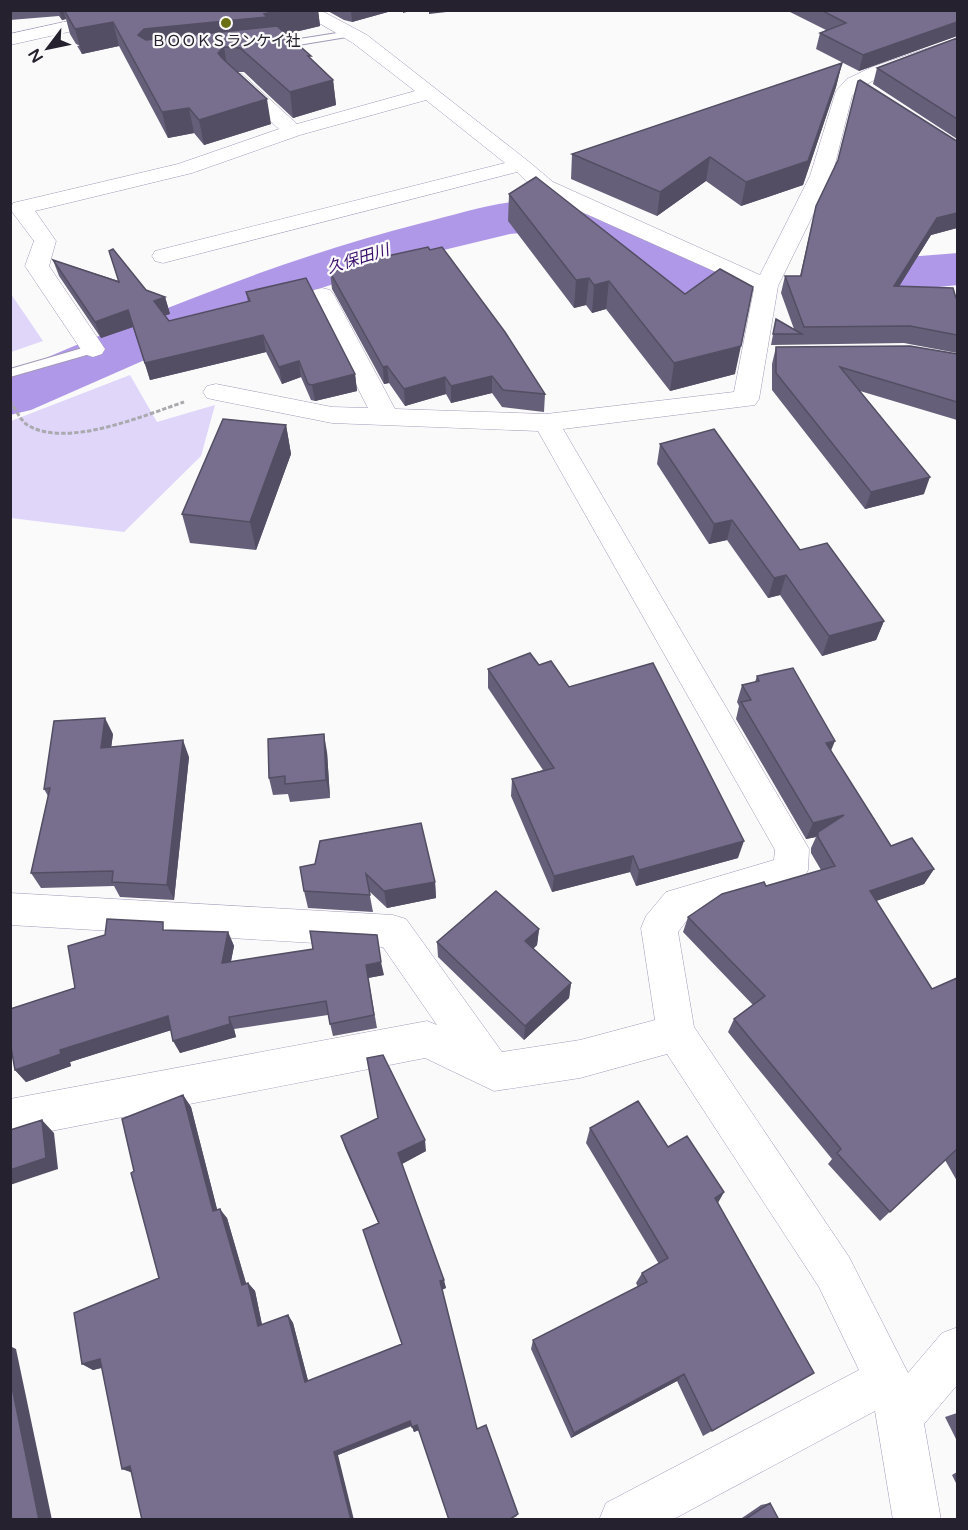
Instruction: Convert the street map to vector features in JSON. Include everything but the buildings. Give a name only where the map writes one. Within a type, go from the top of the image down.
[{"type":"street","points":[[10,40],[144,10]]},
{"type":"street","points":[[306,10],[350,34],[431,93],[521,165],[545,188],[766,286]]},
{"type":"street","points":[[216,392],[332,415],[546,423],[746,399],[765,355],[766,286],[821,176],[843,95],[864,89],[957,44]]},
{"type":"street","points":[[235,78],[293,131]]},
{"type":"street","points":[[93,349],[37,266],[45,241],[21,208],[185,169],[293,131],[431,93]]},
{"type":"street","points":[[163,256],[521,165]]},
{"type":"street","points":[[322,295],[386,417]]},
{"type":"street","points":[[546,423],[792,849],[790,870],[679,903],[659,928],[676,1034],[834,1272],[894,1398],[917,1520]]},
{"type":"street","points":[[10,909],[393,931],[494,1072]]},
{"type":"street","points":[[10,1119],[428,1039],[494,1072],[580,1059],[676,1034]]},
{"type":"street","points":[[623,1520],[894,1398],[957,1349]]},
{"type":"lane","points":[[261,47],[350,34]]},
{"type":"lane","points":[[10,373],[93,349]]},
{"type":"path","points":[[10,401],[26,423],[53,434],[86,432],[216,392]]},
{"type":"shaded area","points":[[11,294],[43,341],[10,352]]},
{"type":"shaded area","points":[[130,375],[157,422],[215,405],[201,456],[124,532],[11,518],[11,421]]},
{"type":"waterway","name":"久保田川","points":[[10,396],[177,325],[290,281],[405,244],[521,216],[556,218],[686,279],[713,283]]},
{"type":"waterway","name":"久保田川","points":[[869,277],[958,269]]},
{"type":"place","name":"ＢＯＯＫＳランケイ社","points":[[226,23]]}]
